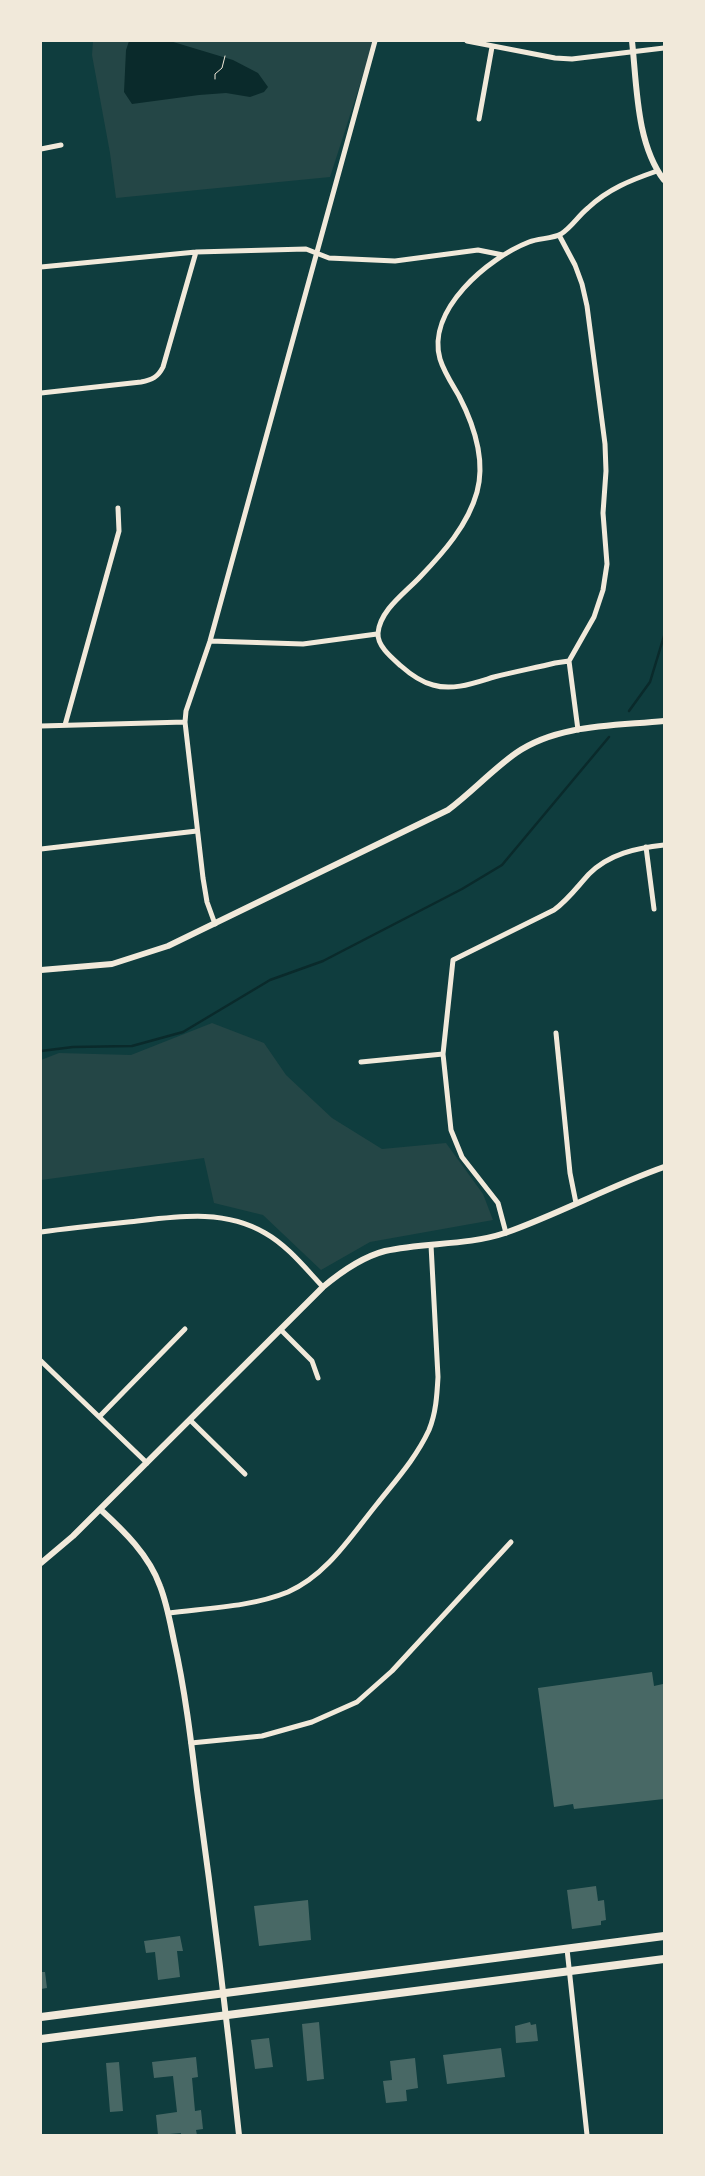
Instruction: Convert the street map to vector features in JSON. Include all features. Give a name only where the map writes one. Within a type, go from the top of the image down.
[{"type":"main road","points":[[41,2016],[664,1936]]},
{"type":"main road","points":[[41,2039],[664,1959]]},
{"type":"street","points":[[215,924],[207,902],[197,831],[185,722],[186,711],[210,641],[375,41]]},
{"type":"street","points":[[467,41],[572,60],[664,48]]},
{"type":"street","points":[[632,41],[644,136],[649,155],[664,180]]},
{"type":"street","points":[[480,119],[492,47]]},
{"type":"street","points":[[41,148],[60,145]]},
{"type":"street","points":[[569,661],[467,685],[434,686],[422,682],[400,665],[379,642],[378,634],[380,624],[392,605],[438,557],[468,518],[473,508],[480,482],[480,451],[468,413],[445,371],[438,347],[441,324],[453,301],[468,284],[503,256],[529,242],[559,235],[571,227],[586,209],[608,191],[632,179],[657,171]]},
{"type":"street","points":[[559,235],[575,265],[587,306],[606,444],[603,513],[607,564],[605,578],[594,617],[569,661],[578,730]]},
{"type":"street","points":[[41,267],[196,252],[306,249],[328,258],[395,261],[478,250],[503,256]]},
{"type":"street","points":[[41,393],[141,382],[160,374],[196,252]]},
{"type":"street","points":[[65,725],[119,531],[118,508]]},
{"type":"street","points":[[210,641],[304,644],[378,634]]},
{"type":"street","points":[[41,970],[112,964],[168,946],[448,810],[469,795],[506,760],[531,744],[562,733],[578,730],[664,721]]},
{"type":"street","points":[[41,726],[185,722]]},
{"type":"street","points":[[41,849],[197,831]]},
{"type":"street","points":[[506,1233],[498,1203],[462,1157],[454,1141],[449,1118],[443,1054],[454,960],[554,910],[609,858],[646,847],[664,845]]},
{"type":"street","points":[[646,847],[654,910]]},
{"type":"street","points":[[556,1033],[570,1173],[576,1203]]},
{"type":"street","points":[[361,1062],[443,1054]]},
{"type":"street","points":[[41,1563],[73,1536],[323,1287],[341,1272],[360,1261],[384,1252],[472,1241],[506,1233],[664,1167]]},
{"type":"street","points":[[41,1232],[185,1215],[210,1216],[236,1222],[265,1232],[284,1246],[323,1287]]},
{"type":"street","points":[[168,1614],[255,1602],[288,1592],[303,1584],[335,1556],[410,1462],[430,1428],[436,1399],[438,1378],[431,1245]]},
{"type":"street","points":[[100,1416],[185,1330]]},
{"type":"street","points":[[281,1330],[312,1362],[318,1378]]},
{"type":"street","points":[[41,1361],[147,1462]]},
{"type":"street","points":[[190,1420],[245,1474]]},
{"type":"street","points":[[100,1509],[125,1532],[146,1560],[160,1584],[168,1614],[181,1673],[191,1743],[225,1993],[239,2135]]},
{"type":"street","points":[[191,1743],[262,1736],[312,1722],[357,1702],[392,1671],[511,1542]]},
{"type":"street","points":[[567,1949],[587,2135]]},
{"type":"path","points":[[215,79],[215,74],[222,68],[225,56]]},
{"type":"shaded area","points":[[93,41],[374,41],[330,177],[116,198],[110,153],[92,55]]},
{"type":"shaded area","points":[[129,41],[170,41],[233,60],[258,73],[268,87],[264,92],[250,97],[226,93],[132,104],[124,92],[126,50]]},
{"type":"shaded area","points":[[212,1023],[264,1043],[286,1075],[332,1118],[382,1149],[446,1143],[483,1194],[493,1220],[370,1242],[321,1270],[263,1215],[214,1203],[204,1158],[41,1180],[41,1060],[59,1053],[131,1055]]},
{"type":"building","points":[[652,1672],[654,1686],[663,1684],[664,1690],[664,1799],[574,1809],[573,1804],[554,1807],[538,1688]]},
{"type":"building","points":[[596,1886],[598,1901],[604,1900],[606,1920],[601,1921],[601,1925],[572,1929],[567,1890]]},
{"type":"building","points":[[308,1900],[311,1940],[259,1946],[254,1906]]},
{"type":"building","points":[[180,1936],[183,1951],[177,1951],[180,1977],[158,1980],[155,1952],[146,1953],[144,1941]]},
{"type":"building","points":[[41,1972],[45,1972],[47,1988],[41,1989]]},
{"type":"building","points":[[319,2022],[324,2079],[307,2081],[302,2024]]},
{"type":"building","points":[[530,2022],[531,2025],[536,2024],[538,2041],[516,2043],[515,2026]]},
{"type":"building","points":[[269,2038],[273,2067],[255,2069],[251,2040]]},
{"type":"building","points":[[501,2048],[505,2077],[447,2084],[443,2055]]},
{"type":"building","points":[[196,2057],[198,2077],[192,2078],[195,2111],[201,2110],[203,2129],[196,2130],[197,2135],[181,2135],[181,2133],[158,2135],[156,2115],[177,2112],[173,2076],[154,2078],[152,2062]]},
{"type":"building","points":[[415,2058],[418,2088],[406,2090],[407,2101],[386,2103],[383,2081],[392,2080],[390,2061]]},
{"type":"building","points":[[119,2062],[123,2111],[110,2112],[106,2063]]},
{"type":"waterway","points":[[629,711],[650,682],[664,636]]},
{"type":"waterway","points":[[41,1051],[73,1047],[132,1046],[183,1032],[270,980],[323,961],[462,889],[502,865],[609,737]]}]
